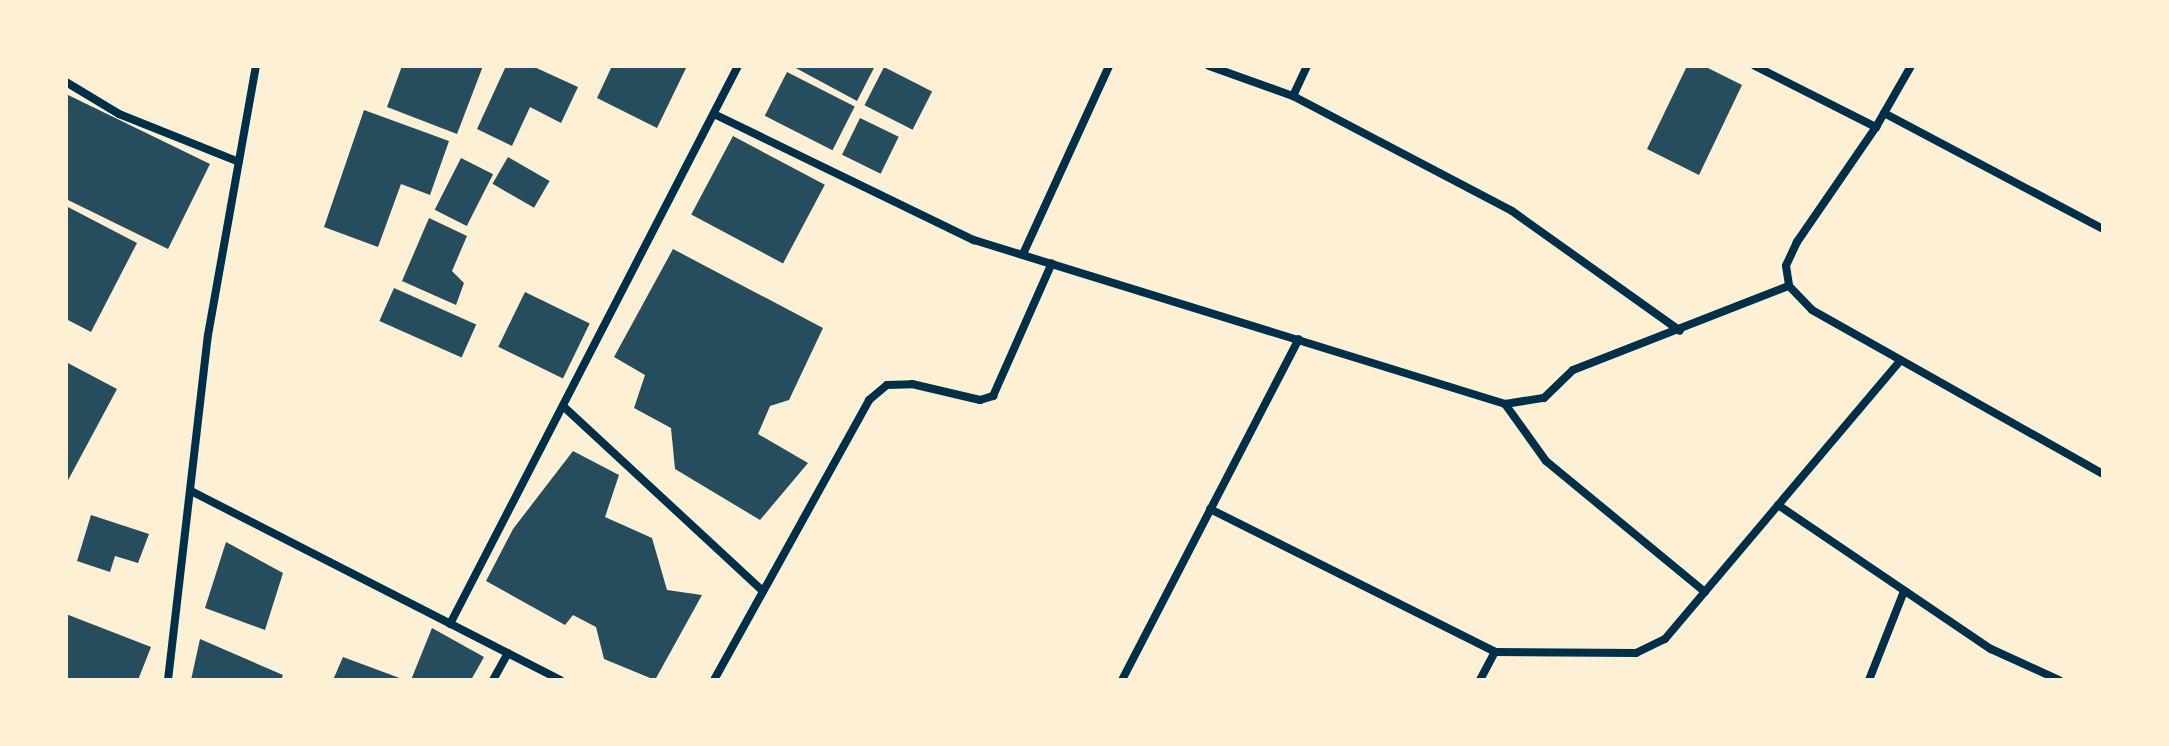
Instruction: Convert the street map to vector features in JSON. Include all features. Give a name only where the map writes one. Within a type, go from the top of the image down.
[{"type":"street","points":[[168,680],[208,335],[256,66]]},
{"type":"street","points":[[450,624],[716,115],[738,66]]},
{"type":"street","points":[[1023,254],[1109,66]]},
{"type":"street","points":[[1209,66],[1293,96],[1512,211],[1680,331]]},
{"type":"street","points":[[1293,96],[1307,66]]},
{"type":"street","points":[[1755,66],[1876,127]]},
{"type":"street","points":[[1911,66],[1876,127],[1797,242],[1786,266],[1789,286],[1812,310],[2103,474]]},
{"type":"street","points":[[66,82],[119,114],[239,162]]},
{"type":"street","points":[[1884,113],[2103,229]]},
{"type":"street","points":[[716,115],[974,240],[1505,404],[1544,398],[1573,370],[1680,331],[1789,286]]},
{"type":"street","points":[[714,680],[869,400],[887,385],[912,384],[980,400],[993,396],[1052,263]]},
{"type":"street","points":[[1122,680],[1299,339]]},
{"type":"street","points":[[1210,509],[1495,652],[1636,653],[1665,639],[1901,360]]},
{"type":"street","points":[[1505,404],[1546,461],[1705,592]]},
{"type":"street","points":[[563,406],[763,591]]},
{"type":"street","points":[[191,491],[560,680]]},
{"type":"street","points":[[1778,505],[1991,649],[2059,680]]},
{"type":"street","points":[[1869,680],[1904,591]]},
{"type":"street","points":[[1480,680],[1495,652]]},
{"type":"street","points":[[493,680],[508,653]]},
{"type":"building","points":[[402,66],[483,66],[457,134],[387,107]]},
{"type":"building","points":[[506,66],[532,66],[578,87],[561,123],[530,107],[512,146],[477,129]]},
{"type":"building","points":[[612,66],[687,66],[657,128],[597,98]]},
{"type":"building","points":[[792,66],[875,66],[857,101]]},
{"type":"building","points":[[1687,66],[1704,66],[1742,85],[1699,175],[1647,149]]},
{"type":"building","points":[[884,67],[932,92],[913,130],[864,105]]},
{"type":"building","points":[[787,72],[855,107],[832,150],[765,116]]},
{"type":"building","points":[[66,94],[210,164],[168,249],[66,199]]},
{"type":"building","points":[[364,110],[449,141],[430,195],[401,184],[378,247],[324,227]]},
{"type":"building","points":[[860,118],[899,137],[881,174],[842,155]]},
{"type":"building","points":[[733,136],[825,185],[783,263],[691,215]]},
{"type":"building","points":[[508,157],[550,181],[534,208],[492,184]]},
{"type":"building","points":[[461,158],[493,174],[467,226],[435,210]]},
{"type":"building","points":[[66,206],[137,243],[91,332],[66,319]]},
{"type":"building","points":[[429,218],[467,236],[452,271],[464,283],[456,305],[402,281]]},
{"type":"building","points":[[673,249],[823,328],[789,400],[770,406],[758,434],[808,463],[760,520],[675,469],[671,428],[634,408],[645,375],[614,357]]},
{"type":"building","points":[[394,288],[476,325],[462,357],[379,321]]},
{"type":"building","points":[[525,292],[590,324],[563,378],[498,347]]},
{"type":"building","points":[[66,362],[117,389],[66,484]]},
{"type":"building","points":[[573,451],[619,475],[605,517],[652,538],[667,590],[702,595],[655,680],[604,659],[596,627],[573,615],[565,625],[486,581],[513,529]]},
{"type":"building","points":[[91,515],[149,534],[138,563],[115,556],[110,572],[77,561]]},
{"type":"building","points":[[226,542],[283,573],[265,630],[205,608]]},
{"type":"building","points":[[66,614],[151,647],[138,680],[66,680]]},
{"type":"building","points":[[432,628],[484,657],[471,680],[411,680]]},
{"type":"building","points":[[200,639],[283,675],[281,680],[191,680]]},
{"type":"building","points":[[343,657],[405,680],[333,680]]}]
